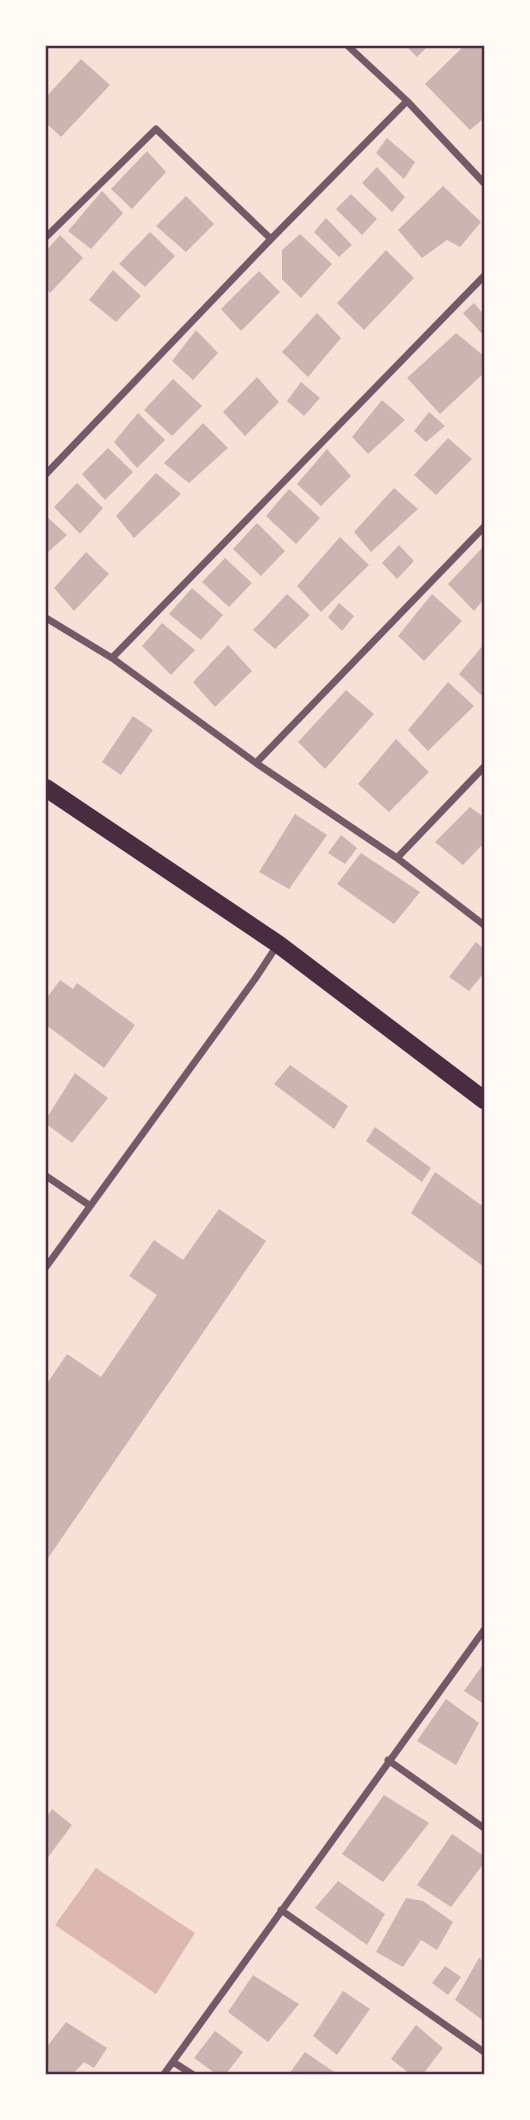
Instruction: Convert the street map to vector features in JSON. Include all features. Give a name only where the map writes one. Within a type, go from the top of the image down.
[{"type":"main road","points":[[46,788],[278,944],[485,1100]]},
{"type":"street","points":[[348,46],[407,101],[485,183]]},
{"type":"street","points":[[46,474],[407,101]]},
{"type":"street","points":[[46,237],[156,129],[271,239]]},
{"type":"street","points":[[112,658],[485,276]]},
{"type":"street","points":[[256,763],[485,527]]},
{"type":"street","points":[[46,618],[112,658],[256,763],[397,858],[485,925]]},
{"type":"street","points":[[397,858],[485,768]]},
{"type":"street","points":[[46,1267],[278,944]]},
{"type":"street","points":[[46,1175],[89,1205]]},
{"type":"street","points":[[164,2074],[388,1760],[485,1630]]},
{"type":"street","points":[[388,1760],[485,1828]]},
{"type":"street","points":[[281,1910],[485,2052]]},
{"type":"street","points":[[173,2062],[192,2074]]},
{"type":"shaded area","points":[[96,1868],[195,1933],[156,1994],[55,1925]]},
{"type":"building","points":[[406,46],[428,46],[417,57]]},
{"type":"building","points":[[464,46],[480,46],[484,50],[484,118],[470,130],[425,84]]},
{"type":"building","points":[[81,59],[110,85],[61,137],[46,123],[46,97]]},
{"type":"building","points":[[387,138],[415,162],[404,179],[376,153]]},
{"type":"building","points":[[147,151],[166,172],[132,209],[111,189]]},
{"type":"building","points":[[377,167],[405,197],[392,212],[362,183]]},
{"type":"building","points":[[443,186],[481,222],[460,247],[447,240],[422,258],[398,230]]},
{"type":"building","points":[[102,191],[123,213],[91,249],[68,231]]},
{"type":"building","points":[[351,194],[377,219],[362,235],[336,209]]},
{"type":"building","points":[[186,196],[214,224],[186,252],[156,226]]},
{"type":"building","points":[[326,218],[352,245],[339,257],[314,232]]},
{"type":"building","points":[[150,232],[175,256],[145,287],[119,264]]},
{"type":"building","points":[[300,234],[332,264],[301,298],[282,279],[282,250]]},
{"type":"building","points":[[60,235],[83,258],[50,293],[46,288],[46,251]]},
{"type":"building","points":[[386,250],[414,278],[364,330],[337,303]]},
{"type":"building","points":[[113,270],[141,296],[116,322],[89,300]]},
{"type":"building","points":[[259,271],[280,292],[241,331],[221,309]]},
{"type":"building","points":[[474,303],[484,313],[484,336],[463,313]]},
{"type":"building","points":[[317,313],[341,338],[308,377],[282,352]]},
{"type":"building","points":[[196,330],[218,353],[193,380],[172,361]]},
{"type":"building","points":[[456,333],[484,356],[484,373],[440,414],[407,378]]},
{"type":"building","points":[[257,377],[279,402],[245,436],[223,412]]},
{"type":"building","points":[[173,379],[202,406],[172,436],[144,410]]},
{"type":"building","points":[[301,382],[320,398],[304,416],[287,401]]},
{"type":"building","points":[[382,400],[405,420],[368,454],[352,437]]},
{"type":"building","points":[[429,412],[445,426],[426,442],[414,431]]},
{"type":"building","points":[[138,413],[165,440],[137,468],[114,442]]},
{"type":"building","points":[[203,423],[228,448],[189,483],[164,463]]},
{"type":"building","points":[[448,438],[472,459],[436,495],[414,475]]},
{"type":"building","points":[[108,448],[133,472],[105,500],[82,474]]},
{"type":"building","points":[[327,449],[351,476],[321,506],[297,484]]},
{"type":"building","points":[[156,473],[181,494],[134,538],[116,516]]},
{"type":"building","points":[[77,483],[103,508],[80,534],[54,507]]},
{"type":"building","points":[[394,488],[418,509],[371,552],[354,532]]},
{"type":"building","points":[[289,489],[320,518],[296,544],[266,516]]},
{"type":"building","points":[[46,516],[67,535],[46,554]]},
{"type":"building","points":[[257,523],[285,551],[261,576],[233,549]]},
{"type":"building","points":[[340,537],[369,565],[321,612],[297,586]]},
{"type":"building","points":[[399,545],[414,561],[397,579],[382,563]]},
{"type":"building","points":[[484,546],[484,599],[474,611],[448,584]]},
{"type":"building","points":[[86,552],[109,574],[74,611],[54,588]]},
{"type":"building","points":[[225,558],[252,583],[229,607],[202,582]]},
{"type":"building","points":[[192,588],[223,615],[201,640],[169,614]]},
{"type":"building","points":[[287,594],[310,615],[275,649],[253,630]]},
{"type":"building","points":[[432,594],[462,621],[424,661],[398,636]]},
{"type":"building","points":[[339,603],[354,616],[342,631],[328,617]]},
{"type":"building","points":[[162,623],[195,650],[171,675],[142,646]]},
{"type":"building","points":[[484,644],[484,692],[481,695],[459,674]]},
{"type":"building","points":[[228,645],[252,671],[215,707],[193,682]]},
{"type":"building","points":[[448,682],[474,706],[428,751],[408,730]]},
{"type":"building","points":[[346,690],[374,714],[325,769],[298,742]]},
{"type":"building","points":[[133,716],[153,730],[121,775],[102,762]]},
{"type":"building","points":[[396,739],[429,772],[389,812],[358,784]]},
{"type":"building","points":[[470,807],[484,817],[484,843],[463,865],[435,842]]},
{"type":"building","points":[[295,814],[327,835],[289,889],[259,872]]},
{"type":"building","points":[[341,835],[357,848],[345,864],[328,853]]},
{"type":"building","points":[[361,853],[420,892],[394,924],[337,884]]},
{"type":"building","points":[[476,942],[484,949],[484,973],[469,991],[449,977]]},
{"type":"building","points":[[60,980],[73,989],[77,983],[135,1025],[104,1068],[46,1025],[46,999]]},
{"type":"building","points":[[290,1065],[348,1106],[334,1129],[274,1084]]},
{"type":"building","points":[[75,1073],[108,1098],[72,1143],[46,1124],[46,1119]]},
{"type":"building","points":[[375,1127],[431,1168],[422,1182],[366,1141]]},
{"type":"building","points":[[435,1172],[484,1207],[484,1267],[411,1213]]},
{"type":"building","points":[[219,1209],[266,1241],[46,1561],[46,1385],[67,1354],[101,1377],[157,1295],[129,1276],[154,1240],[183,1260]]},
{"type":"building","points":[[484,1663],[484,1704],[464,1691]]},
{"type":"building","points":[[446,1699],[479,1723],[456,1765],[417,1741]]},
{"type":"building","points":[[384,1795],[429,1823],[383,1882],[342,1854]]},
{"type":"building","points":[[52,1809],[72,1825],[46,1860],[46,1818]]},
{"type":"building","points":[[452,1834],[484,1856],[484,1863],[451,1907],[417,1885]]},
{"type":"building","points":[[338,1881],[385,1914],[367,1945],[315,1908]]},
{"type":"building","points":[[406,1898],[423,1901],[453,1922],[437,1950],[421,1940],[403,1967],[376,1952]]},
{"type":"building","points":[[479,1958],[484,1962],[484,2021],[455,2000]]},
{"type":"building","points":[[445,1966],[461,1977],[448,1995],[432,1983]]},
{"type":"building","points":[[253,1975],[299,2004],[268,2042],[228,2012]]},
{"type":"building","points":[[343,1991],[370,2009],[337,2055],[313,2036]]},
{"type":"building","points":[[66,2022],[107,2048],[94,2068],[84,2062],[73,2074],[52,2074],[46,2070],[46,2048]]},
{"type":"building","points":[[416,2025],[443,2048],[423,2074],[410,2074],[391,2059]]},
{"type":"building","points":[[215,2031],[243,2052],[226,2074],[216,2074],[194,2058]]},
{"type":"building","points":[[305,2052],[337,2074],[289,2074]]}]
